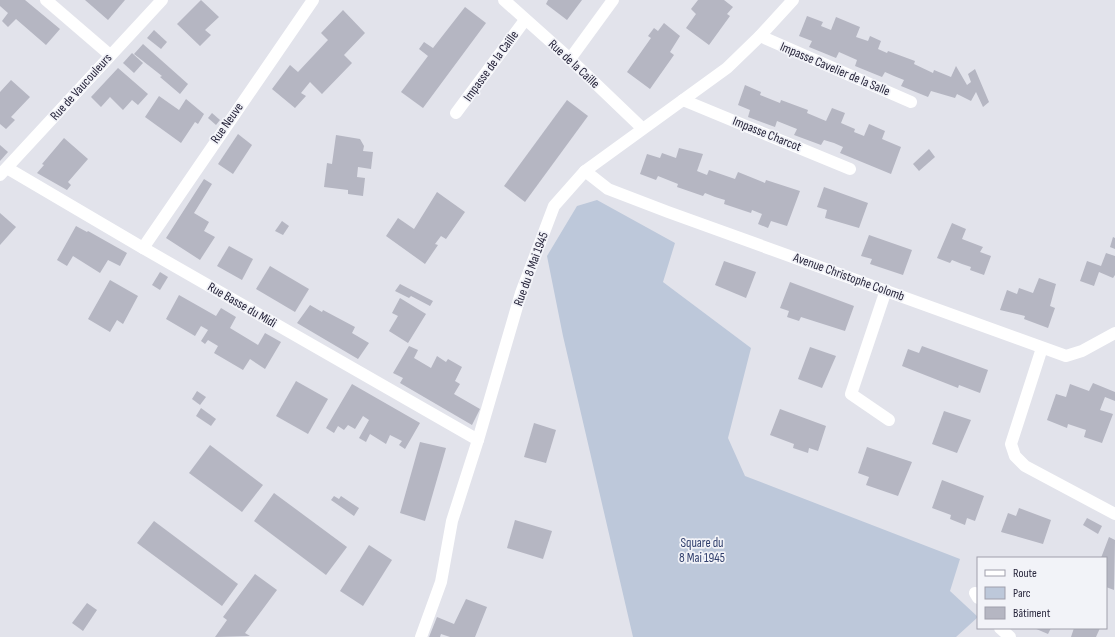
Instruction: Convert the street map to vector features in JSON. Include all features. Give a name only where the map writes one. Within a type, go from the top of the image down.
[{"type":"street","points":[[46,0],[110,55]]},
{"type":"street","name":"Rue de Vaucouleurs","points":[[4,171],[162,0]]},
{"type":"street","name":"Rue Neuve","points":[[143,248],[313,0]]},
{"type":"street","name":"Rue de la Caille","points":[[504,0],[570,59],[642,128]]},
{"type":"street","points":[[570,59],[613,0]]},
{"type":"street","name":"Rue du 8 Mai 1945","points":[[421,637],[441,582],[452,521],[478,440],[521,293],[554,206],[585,171],[642,128],[727,68],[760,36],[793,0]]},
{"type":"street","name":"Impasse de la Caille","points":[[456,113],[525,20]]},
{"type":"street","name":"Impasse Cavelier de la Salle","points":[[760,36],[911,102]]},
{"type":"street","name":"Impasse Charcot","points":[[683,100],[850,169]]},
{"type":"street","name":"Rue Basse du Midi","points":[[4,171],[143,248],[478,440]]},
{"type":"street","name":"Avenue Christophe Colomb","points":[[585,171],[608,189],[1066,356],[1082,351],[1115,333]]},
{"type":"street","points":[[886,290],[851,394],[889,420]]},
{"type":"street","points":[[1042,348],[1011,444],[1015,456],[1025,466],[1115,514]]},
{"type":"street","points":[[1001,629],[1010,637]]},
{"type":"green space","name":"Square du 8 Mai 1945","points":[[597,200],[675,243],[663,282],[751,348],[728,438],[745,476],[960,559],[950,591],[977,616],[977,618],[956,637],[633,637],[563,336],[547,256],[577,206]]},
{"type":"building","points":[[0,0],[25,0],[60,29],[46,45],[16,19],[8,27],[2,21],[8,13],[0,6]]},
{"type":"building","points":[[85,0],[125,0],[108,20]]},
{"type":"building","points":[[201,0],[219,17],[205,30],[211,35],[200,46],[177,24]]},
{"type":"building","points":[[548,0],[582,0],[567,20],[546,4]]},
{"type":"building","points":[[698,0],[724,0],[733,7],[727,14],[730,16],[709,45],[686,28],[696,14],[691,9]]},
{"type":"building","points":[[465,7],[486,23],[423,108],[401,92],[428,56],[419,49],[424,42],[433,48]]},
{"type":"building","points":[[343,10],[365,33],[344,55],[352,63],[322,94],[310,82],[301,93],[306,96],[295,108],[272,89],[290,65],[298,72],[328,40],[321,33]]},
{"type":"building","points":[[807,16],[823,22],[821,26],[831,30],[836,17],[860,27],[856,37],[868,41],[870,36],[881,41],[878,49],[915,61],[914,64],[933,73],[934,70],[951,77],[956,66],[967,85],[971,82],[968,74],[975,69],[989,102],[983,107],[976,92],[971,101],[957,94],[955,98],[931,91],[928,97],[901,86],[904,80],[885,72],[882,77],[855,66],[857,60],[839,52],[836,58],[809,47],[812,41],[799,36]]},
{"type":"building","points":[[664,23],[680,36],[670,52],[674,55],[650,89],[627,72],[651,38],[648,36],[654,28],[658,31]]},
{"type":"building","points":[[154,30],[167,42],[161,49],[147,38]]},
{"type":"building","points":[[143,44],[188,84],[180,94],[160,77],[162,76],[134,54]]},
{"type":"building","points":[[132,53],[143,63],[134,73],[123,63]]},
{"type":"building","points":[[118,68],[148,94],[138,105],[132,100],[123,110],[110,97],[101,107],[91,97]]},
{"type":"building","points":[[11,80],[30,97],[11,117],[15,120],[6,129],[0,124],[0,92]]},
{"type":"building","points":[[745,85],[761,92],[760,95],[780,103],[781,100],[808,110],[807,113],[826,121],[832,108],[845,113],[841,123],[855,129],[854,132],[864,136],[869,124],[885,131],[882,139],[901,147],[891,174],[840,153],[843,147],[834,143],[824,140],[821,145],[794,135],[797,129],[777,121],[775,127],[748,117],[750,110],[738,105]]},
{"type":"building","points":[[159,96],[179,110],[186,99],[204,114],[198,124],[195,122],[181,143],[145,117]]},
{"type":"building","points":[[567,100],[588,116],[525,202],[504,186]]},
{"type":"building","points":[[212,113],[220,120],[216,125],[208,118]]},
{"type":"building","points":[[238,134],[252,145],[233,174],[218,164]]},
{"type":"building","points":[[336,135],[360,139],[364,146],[363,151],[373,152],[371,169],[358,167],[357,177],[365,178],[363,196],[348,194],[348,190],[324,187],[327,163],[332,164]]},
{"type":"building","points":[[64,138],[88,159],[68,182],[71,185],[67,190],[37,173],[44,165],[42,164]]},
{"type":"building","points":[[0,145],[8,152],[0,161]]},
{"type":"building","points":[[679,148],[703,154],[697,171],[707,175],[709,170],[735,179],[738,172],[765,183],[766,180],[800,191],[787,226],[771,221],[768,228],[758,224],[762,214],[752,210],[751,213],[724,204],[725,200],[705,193],[703,196],[677,187],[678,184],[658,176],[656,180],[640,174],[647,154],[660,158],[662,153],[676,158]]},
{"type":"building","points":[[929,149],[935,157],[919,171],[913,164]]},
{"type":"building","points":[[204,179],[212,184],[194,213],[209,222],[204,231],[215,237],[200,260],[166,238]]},
{"type":"building","points":[[824,187],[868,203],[859,228],[825,218],[827,210],[817,207]]},
{"type":"building","points":[[437,192],[465,212],[446,239],[441,236],[435,244],[438,245],[425,264],[386,236],[398,218],[414,229]]},
{"type":"building","points":[[0,213],[16,227],[0,245]]},
{"type":"building","points":[[282,221],[289,226],[283,235],[275,231]]},
{"type":"building","points":[[952,223],[966,229],[962,239],[983,247],[980,252],[991,256],[984,275],[970,270],[971,267],[952,260],[950,263],[937,258]]},
{"type":"building","points":[[76,226],[127,253],[120,266],[108,260],[100,273],[73,256],[67,266],[57,260]]},
{"type":"building","points":[[869,235],[912,250],[903,275],[870,264],[872,259],[861,256]]},
{"type":"building","points":[[1113,237],[1115,238],[1115,249],[1110,247]]},
{"type":"building","points":[[229,246],[253,259],[242,280],[217,266]]},
{"type":"building","points":[[1106,253],[1115,256],[1115,275],[1113,278],[1099,272],[1094,286],[1080,281],[1087,261],[1101,266]]},
{"type":"building","points":[[724,261],[756,272],[746,298],[715,285]]},
{"type":"building","points":[[270,266],[309,289],[295,312],[256,289]]},
{"type":"building","points":[[160,272],[168,277],[160,290],[152,285]]},
{"type":"building","points":[[1039,278],[1056,284],[1050,306],[1055,308],[1048,328],[1024,319],[1025,316],[1000,310],[1007,290],[1017,294],[1019,288],[1033,293]]},
{"type":"building","points":[[110,280],[138,296],[123,324],[117,320],[110,332],[88,319]]},
{"type":"building","points":[[790,282],[854,306],[845,331],[801,317],[799,321],[787,317],[789,311],[780,308]]},
{"type":"building","points":[[400,284],[433,301],[430,306],[411,296],[409,298],[395,291]]},
{"type":"building","points":[[179,295],[216,316],[221,308],[236,317],[230,328],[258,345],[265,333],[281,342],[265,369],[250,359],[243,370],[214,353],[218,346],[208,340],[205,344],[201,341],[208,330],[201,326],[195,336],[166,319]]},
{"type":"building","points":[[400,298],[426,314],[408,343],[389,331],[398,316],[392,313]]},
{"type":"building","points":[[310,305],[322,312],[323,310],[355,327],[352,333],[369,343],[358,359],[297,323]]},
{"type":"building","points":[[409,346],[418,350],[414,358],[431,368],[437,356],[446,362],[448,359],[462,367],[455,381],[460,384],[454,394],[480,409],[472,425],[400,383],[403,378],[393,373]]},
{"type":"building","points":[[922,346],[988,370],[980,393],[959,385],[958,388],[902,366],[908,349],[919,353]]},
{"type":"building","points":[[810,347],[836,356],[822,388],[798,379]]},
{"type":"building","points":[[296,381],[328,399],[308,434],[276,416]]},
{"type":"building","points":[[1093,383],[1115,392],[1115,401],[1105,397],[1100,410],[1113,414],[1102,443],[1084,437],[1086,430],[1068,424],[1067,428],[1047,420],[1056,394],[1066,397],[1070,384],[1089,391]]},
{"type":"building","points":[[352,384],[420,423],[405,449],[399,445],[402,441],[390,435],[386,444],[370,434],[366,442],[359,438],[369,420],[363,416],[355,429],[348,425],[344,430],[338,426],[334,433],[326,428]]},
{"type":"building","points":[[197,391],[206,397],[200,405],[192,399]]},
{"type":"building","points":[[201,408],[216,419],[211,426],[196,416]]},
{"type":"building","points":[[780,409],[826,426],[818,451],[809,448],[808,453],[793,448],[794,444],[770,435]]},
{"type":"building","points":[[944,411],[971,420],[957,453],[932,444]]},
{"type":"building","points":[[534,423],[556,430],[546,463],[524,457]]},
{"type":"building","points":[[420,442],[446,448],[425,521],[400,513]]},
{"type":"building","points":[[210,445],[263,485],[242,512],[189,473]]},
{"type":"building","points":[[867,447],[912,462],[898,496],[866,485],[869,477],[858,473]]},
{"type":"building","points":[[942,480],[984,496],[975,521],[967,518],[965,525],[950,519],[951,515],[932,508]]},
{"type":"building","points":[[274,493],[347,547],[326,575],[254,521]]},
{"type":"building","points":[[334,496],[339,499],[341,496],[359,508],[354,516],[331,500]]},
{"type":"building","points":[[1019,508],[1051,520],[1043,544],[1001,532],[1008,513],[1016,516]]},
{"type":"building","points":[[1087,518],[1102,526],[1098,534],[1083,525]]},
{"type":"building","points":[[515,520],[552,531],[543,559],[507,548]]},
{"type":"building","points":[[154,521],[238,584],[222,606],[137,543]]},
{"type":"building","points":[[1109,537],[1115,540],[1114,590],[1107,587],[1107,557],[1101,557]]},
{"type":"building","points":[[369,545],[392,560],[363,606],[340,591]]},
{"type":"building","points":[[255,574],[277,590],[245,633],[250,636],[215,637],[227,620],[223,617]]},
{"type":"building","points":[[466,599],[487,607],[475,637],[450,637],[441,634],[440,637],[429,637],[437,617],[454,624]]},
{"type":"building","points":[[87,603],[97,610],[83,631],[72,623]]},
{"type":"building","points":[[1036,629],[1050,629],[1048,634]]},
{"type":"building","points":[[1074,629],[1100,629],[1096,637],[1071,637]]}]
